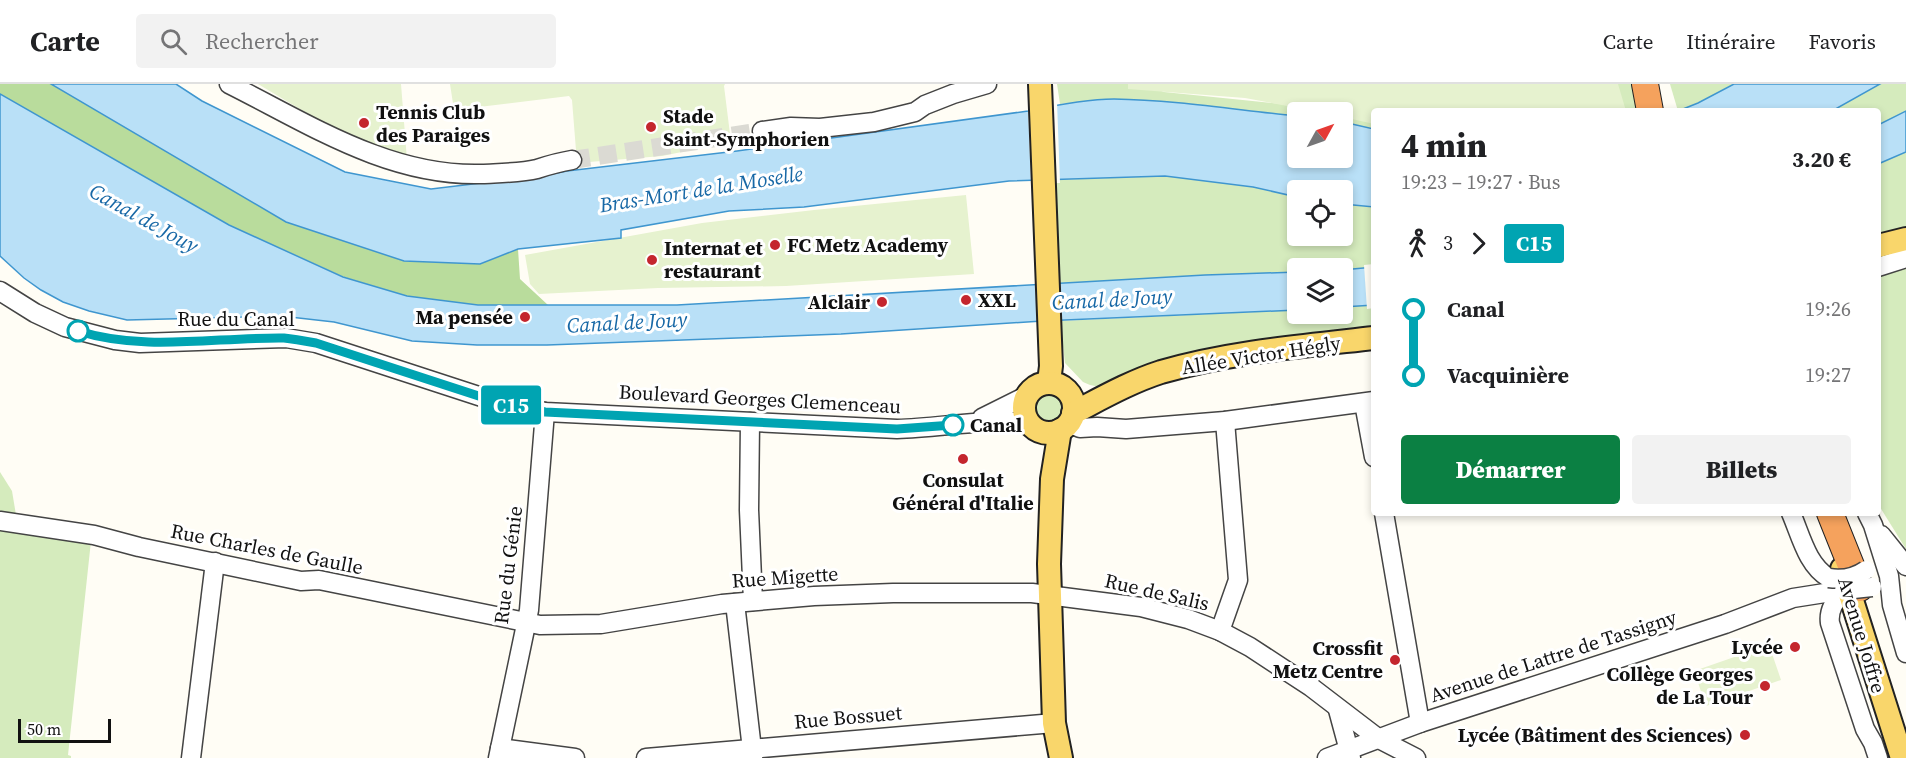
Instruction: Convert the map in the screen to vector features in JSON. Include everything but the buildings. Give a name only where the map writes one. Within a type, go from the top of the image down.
[{"type":"highway","points":[[1645,84],[1649,108]]},
{"type":"highway","points":[[1658,84],[1662,108]]},
{"type":"highway","name":"Avenue Joffre","points":[[1821,516],[1841,580]]},
{"type":"highway","name":"Avenue Joffre","points":[[1830,516],[1841,580]]},
{"type":"main road","points":[[1040,84],[1055,413],[1049,594],[1054,723],[1061,758]]},
{"type":"main road","points":[[1881,245],[1906,239]]},
{"type":"main road","name":"Allée Victor Hégly","points":[[1026,396],[1036,386],[1055,413],[1159,373],[1204,361],[1371,338]]},
{"type":"main road","name":"Avenue Joffre","points":[[1841,580],[1906,732]]},
{"type":"main road","name":"Avenue Joffre","points":[[1841,580],[1902,758]]},
{"type":"street","points":[[229,84],[337,139],[388,160],[438,171],[480,174],[535,169],[552,163],[572,160]]},
{"type":"street","points":[[762,131],[874,122],[915,112],[925,105],[953,94],[987,84]]},
{"type":"street","points":[[1881,266],[1906,258]]},
{"type":"street","name":"Rue du Canal","points":[[0,291],[35,314],[90,335],[140,343],[286,338],[316,343],[494,401],[545,412]]},
{"type":"street","name":"Boulevard Georges Clemenceau","points":[[972,423],[1026,396]]},
{"type":"street","points":[[1369,402],[1371,424]]},
{"type":"street","name":"Boulevard Georges Clemenceau","points":[[545,412],[897,429],[1008,421],[1055,413],[1080,428],[1126,429],[1225,421],[1369,402]]},
{"type":"street","name":"Rue du Génie","points":[[499,753],[529,610],[545,412]]},
{"type":"street","points":[[1220,631],[1238,580],[1225,421]]},
{"type":"street","points":[[750,422],[749,510],[744,602],[752,753]]},
{"type":"street","points":[[1385,516],[1420,723]]},
{"type":"street","name":"Avenue Joffre","points":[[1793,516],[1841,580]]},
{"type":"street","name":"Rue Charles de Gaulle","points":[[0,520],[94,535],[139,547],[302,581],[319,580],[525,623]]},
{"type":"street","points":[[1841,580],[1873,559],[1872,526]]},
{"type":"street","points":[[1872,526],[1906,566]]},
{"type":"street","name":"Avenue Joffre","points":[[1872,526],[1889,576],[1898,588],[1893,609],[1906,653]]},
{"type":"street","points":[[191,758],[215,562]]},
{"type":"street","name":"Avenue Joffre","points":[[1794,598],[1804,589],[1811,574],[1841,580]]},
{"type":"street","name":"Avenue de Lattre de Tassigny","points":[[1328,758],[1350,754],[1379,739],[1420,723],[1715,627],[1841,580],[1898,588]]},
{"type":"street","name":"Avenue Joffre","points":[[1841,580],[1829,619],[1865,729],[1878,758]]},
{"type":"street","name":"Rue Migette","points":[[525,623],[590,625],[744,602],[814,596],[905,593],[1049,594]]},
{"type":"street","name":"Rue de Salis","points":[[1049,594],[1141,607],[1188,619],[1220,631],[1281,667],[1379,739],[1416,758]]},
{"type":"street","points":[[1338,710],[1350,754]]},
{"type":"street","name":"Rue Bossuet","points":[[646,758],[752,753],[1054,723]]},
{"type":"street","points":[[499,753],[575,758]]},
{"type":"green space","points":[[0,84],[51,84],[286,222],[404,261],[480,264],[518,249],[520,279],[548,305],[478,305],[407,296],[344,277],[229,225],[0,94]]},
{"type":"green space","name":"Tennis Club des Paraiges","points":[[258,84],[401,84],[407,160],[360,145]]},
{"type":"green space","name":"Stade Saint-Symphorien","points":[[450,84],[725,84],[731,142],[662,156],[577,163],[572,100],[569,96],[454,110]]},
{"type":"green space","points":[[1057,84],[1143,84],[1164,92],[1287,105],[1287,115],[1204,106],[1113,99],[1060,104]]},
{"type":"green space","points":[[1128,84],[1618,84],[1625,108],[1371,108],[1371,123],[1353,119],[1353,102],[1287,102],[1287,106],[1245,98],[1128,89]]},
{"type":"green space","points":[[1305,84],[1637,84],[1641,108],[1371,108],[1371,128],[1353,124],[1353,102],[1302,102]]},
{"type":"green space","points":[[1670,84],[1734,84],[1698,103],[1686,108],[1677,108]]},
{"type":"green space","points":[[1880,84],[1906,84],[1906,111],[1881,124],[1881,108],[1837,108]]},
{"type":"green space","points":[[1906,152],[1906,233],[1881,240],[1881,163]]},
{"type":"green space","points":[[1165,176],[1254,187],[1287,195],[1287,246],[1353,246],[1353,205],[1371,207],[1371,267],[1353,269],[1353,258],[1287,258],[1287,272],[1058,284],[1053,180]]},
{"type":"green space","name":"FC Metz Academy","points":[[966,195],[974,274],[786,286],[658,288],[539,294],[530,284],[525,255],[702,223]]},
{"type":"green space","points":[[1906,254],[1906,549],[1881,509],[1881,262]]},
{"type":"green space","points":[[1371,305],[1371,340],[1116,390],[1083,382],[1065,363],[1060,321],[1287,310],[1287,324],[1353,324],[1353,306]]},
{"type":"green space","points":[[1048,393],[1059,397],[1063,408],[1059,419],[1048,423],[1037,419],[1033,408],[1037,397]]},
{"type":"green space","points":[[0,472],[12,491],[16,515],[0,513]]},
{"type":"green space","points":[[0,529],[91,541],[68,755],[71,758],[0,758]]},
{"type":"green space","points":[[1769,645],[1781,680],[1706,706],[1694,671]]},
{"type":"water","name":"Bras-Mort de la Moselle","points":[[51,84],[176,84],[202,101],[345,172],[431,189],[521,180],[567,171],[737,151],[1103,99],[1183,103],[1287,115],[1287,168],[1353,168],[1353,124],[1371,128],[1371,207],[1353,205],[1353,180],[1287,180],[1287,195],[1253,187],[1165,176],[1009,181],[804,207],[729,211],[621,230],[621,238],[518,249],[480,264],[404,261],[286,222]]},
{"type":"water","points":[[1734,84],[1880,84],[1837,108],[1686,108]]},
{"type":"water","name":"Canal de Jouy","points":[[0,94],[229,225],[343,277],[407,296],[478,305],[677,305],[1287,272],[1287,310],[1042,321],[841,334],[547,345],[477,345],[412,341],[334,322],[281,316],[127,320],[63,302],[24,278],[0,256]]},
{"type":"water","points":[[1906,111],[1906,152],[1881,163],[1881,124]]},
{"type":"water","points":[[1371,267],[1371,305],[1353,306],[1353,269]]},
{"type":"pier","points":[[1057,102],[1060,183],[1031,183],[1028,108]]},
{"type":"pier","points":[[1371,264],[1371,308],[1367,309],[1364,265]]},
{"type":"tunnel","points":[[572,160],[762,131]]},
{"type":"bus line","name":"C15","points":[[78,331],[115,340],[140,343],[286,338],[316,343],[494,401],[545,412],[897,429],[953,425]]},
{"type":"place","name":"Tennis Club des Paraiges","points":[[364,123]]},
{"type":"place","name":"Stade Saint-Symphorien","points":[[651,127]]},
{"type":"place","name":"FC Metz Academy","points":[[775,245]]},
{"type":"place","name":"Internat et restaurant","points":[[652,260]]},
{"type":"place","name":"XXL","points":[[966,300]]},
{"type":"place","name":"Alclair","points":[[882,302]]},
{"type":"place","name":"Ma pensée","points":[[525,317]]},
{"type":"place","name":"Canal","points":[[953,425]]},
{"type":"place","name":"Consulat Général d'Italie","points":[[963,459]]},
{"type":"place","name":"Lycée","points":[[1795,647]]},
{"type":"place","name":"Crossfit Metz Centre","points":[[1395,660]]},
{"type":"place","name":"Collège Georges de La Tour","points":[[1765,686]]},
{"type":"place","name":"Lycée (Bâtiment des Sciences)","points":[[1745,735]]}]
